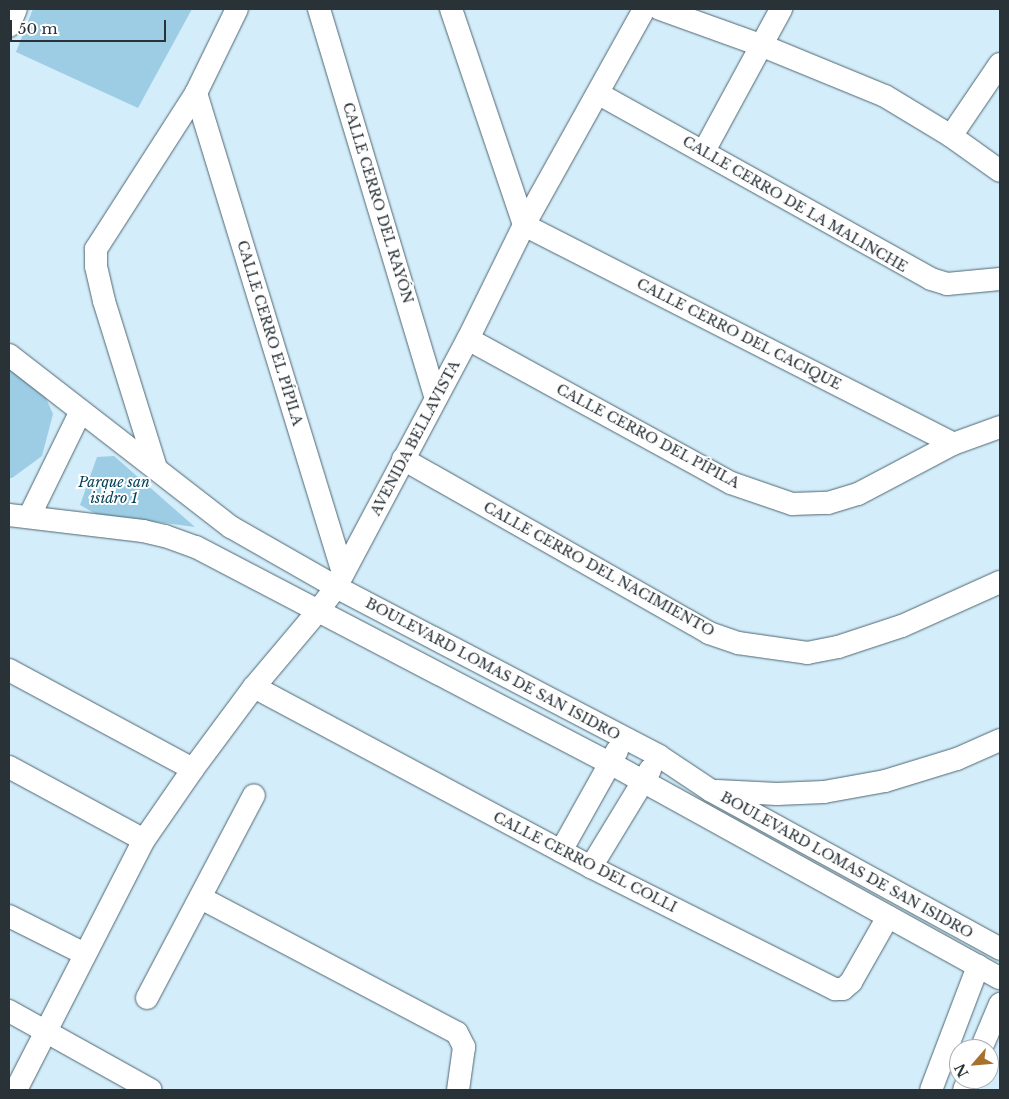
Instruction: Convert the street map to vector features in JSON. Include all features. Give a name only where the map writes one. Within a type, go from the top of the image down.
[{"type":"street","points":[[9,26],[16,9]]},
{"type":"street","points":[[156,468],[104,301],[96,266],[96,249],[196,93],[238,9]]},
{"type":"street","name":"CALLE CERRO DEL RAYÓN","points":[[319,9],[436,398]]},
{"type":"street","points":[[451,9],[524,225]]},
{"type":"street","name":"AVENIDA BELLAVISTA","points":[[16,1090],[144,840],[193,768],[254,687],[318,611],[339,580],[468,339],[524,225],[599,94],[644,9]]},
{"type":"street","points":[[660,9],[763,46],[885,96],[951,136],[1000,172]]},
{"type":"street","points":[[704,151],[763,46],[781,9]]},
{"type":"street","points":[[951,136],[1000,64]]},
{"type":"street","name":"CALLE CERRO EL PÍPILA","points":[[196,93],[339,580]]},
{"type":"street","name":"CALLE CERRO DE LA MALINCHE","points":[[599,94],[704,151],[930,280],[947,284],[1000,279]]},
{"type":"street","name":"CALLE CERRO DEL CACIQUE","points":[[524,225],[953,444]]},
{"type":"street","name":"CALLE CERRO DEL PÍPILA","points":[[468,339],[731,483],[792,504],[828,503],[858,494],[953,444],[1000,426]]},
{"type":"street","name":"BOULEVARD LOMAS DE SAN ISIDRO","points":[[9,355],[232,527],[339,580],[658,756],[710,790],[1000,949]]},
{"type":"street","points":[[19,516],[81,411]]},
{"type":"street","name":"CALLE CERRO DEL NACIMIENTO","points":[[403,459],[543,537],[692,624],[709,633],[738,643],[807,653],[838,647],[902,626],[1000,582]]},
{"type":"street","name":"BOULEVARD LOMAS DE SAN ISIDRO","points":[[19,516],[143,531],[196,546],[610,763],[1000,978]]},
{"type":"street","points":[[9,670],[193,768]]},
{"type":"street","name":"CALLE CERRO DEL COLLI","points":[[254,687],[591,867],[835,989],[843,988],[851,982],[888,916]]},
{"type":"street","points":[[561,851],[625,738]]},
{"type":"street","points":[[710,790],[777,794],[824,792],[902,777],[957,759],[1000,740]]},
{"type":"street","points":[[591,867],[658,756]]},
{"type":"street","points":[[9,768],[144,840]]},
{"type":"street","points":[[148,998],[254,795]]},
{"type":"street","points":[[201,898],[457,1033],[464,1047],[458,1090]]},
{"type":"street","points":[[9,916],[85,954]]},
{"type":"street","points":[[932,1090],[978,966]]},
{"type":"street","points":[[985,1039],[1000,1004]]},
{"type":"street","points":[[9,1011],[151,1090]]},
{"type":"green space","points":[[33,9],[192,9],[138,108],[16,52]]},
{"type":"green space","points":[[9,359],[40,385],[53,414],[42,456],[12,478],[9,478]]},
{"type":"green space","name":"Parque san isidro 1","points":[[114,456],[195,527],[96,514],[80,505],[97,457]]}]
